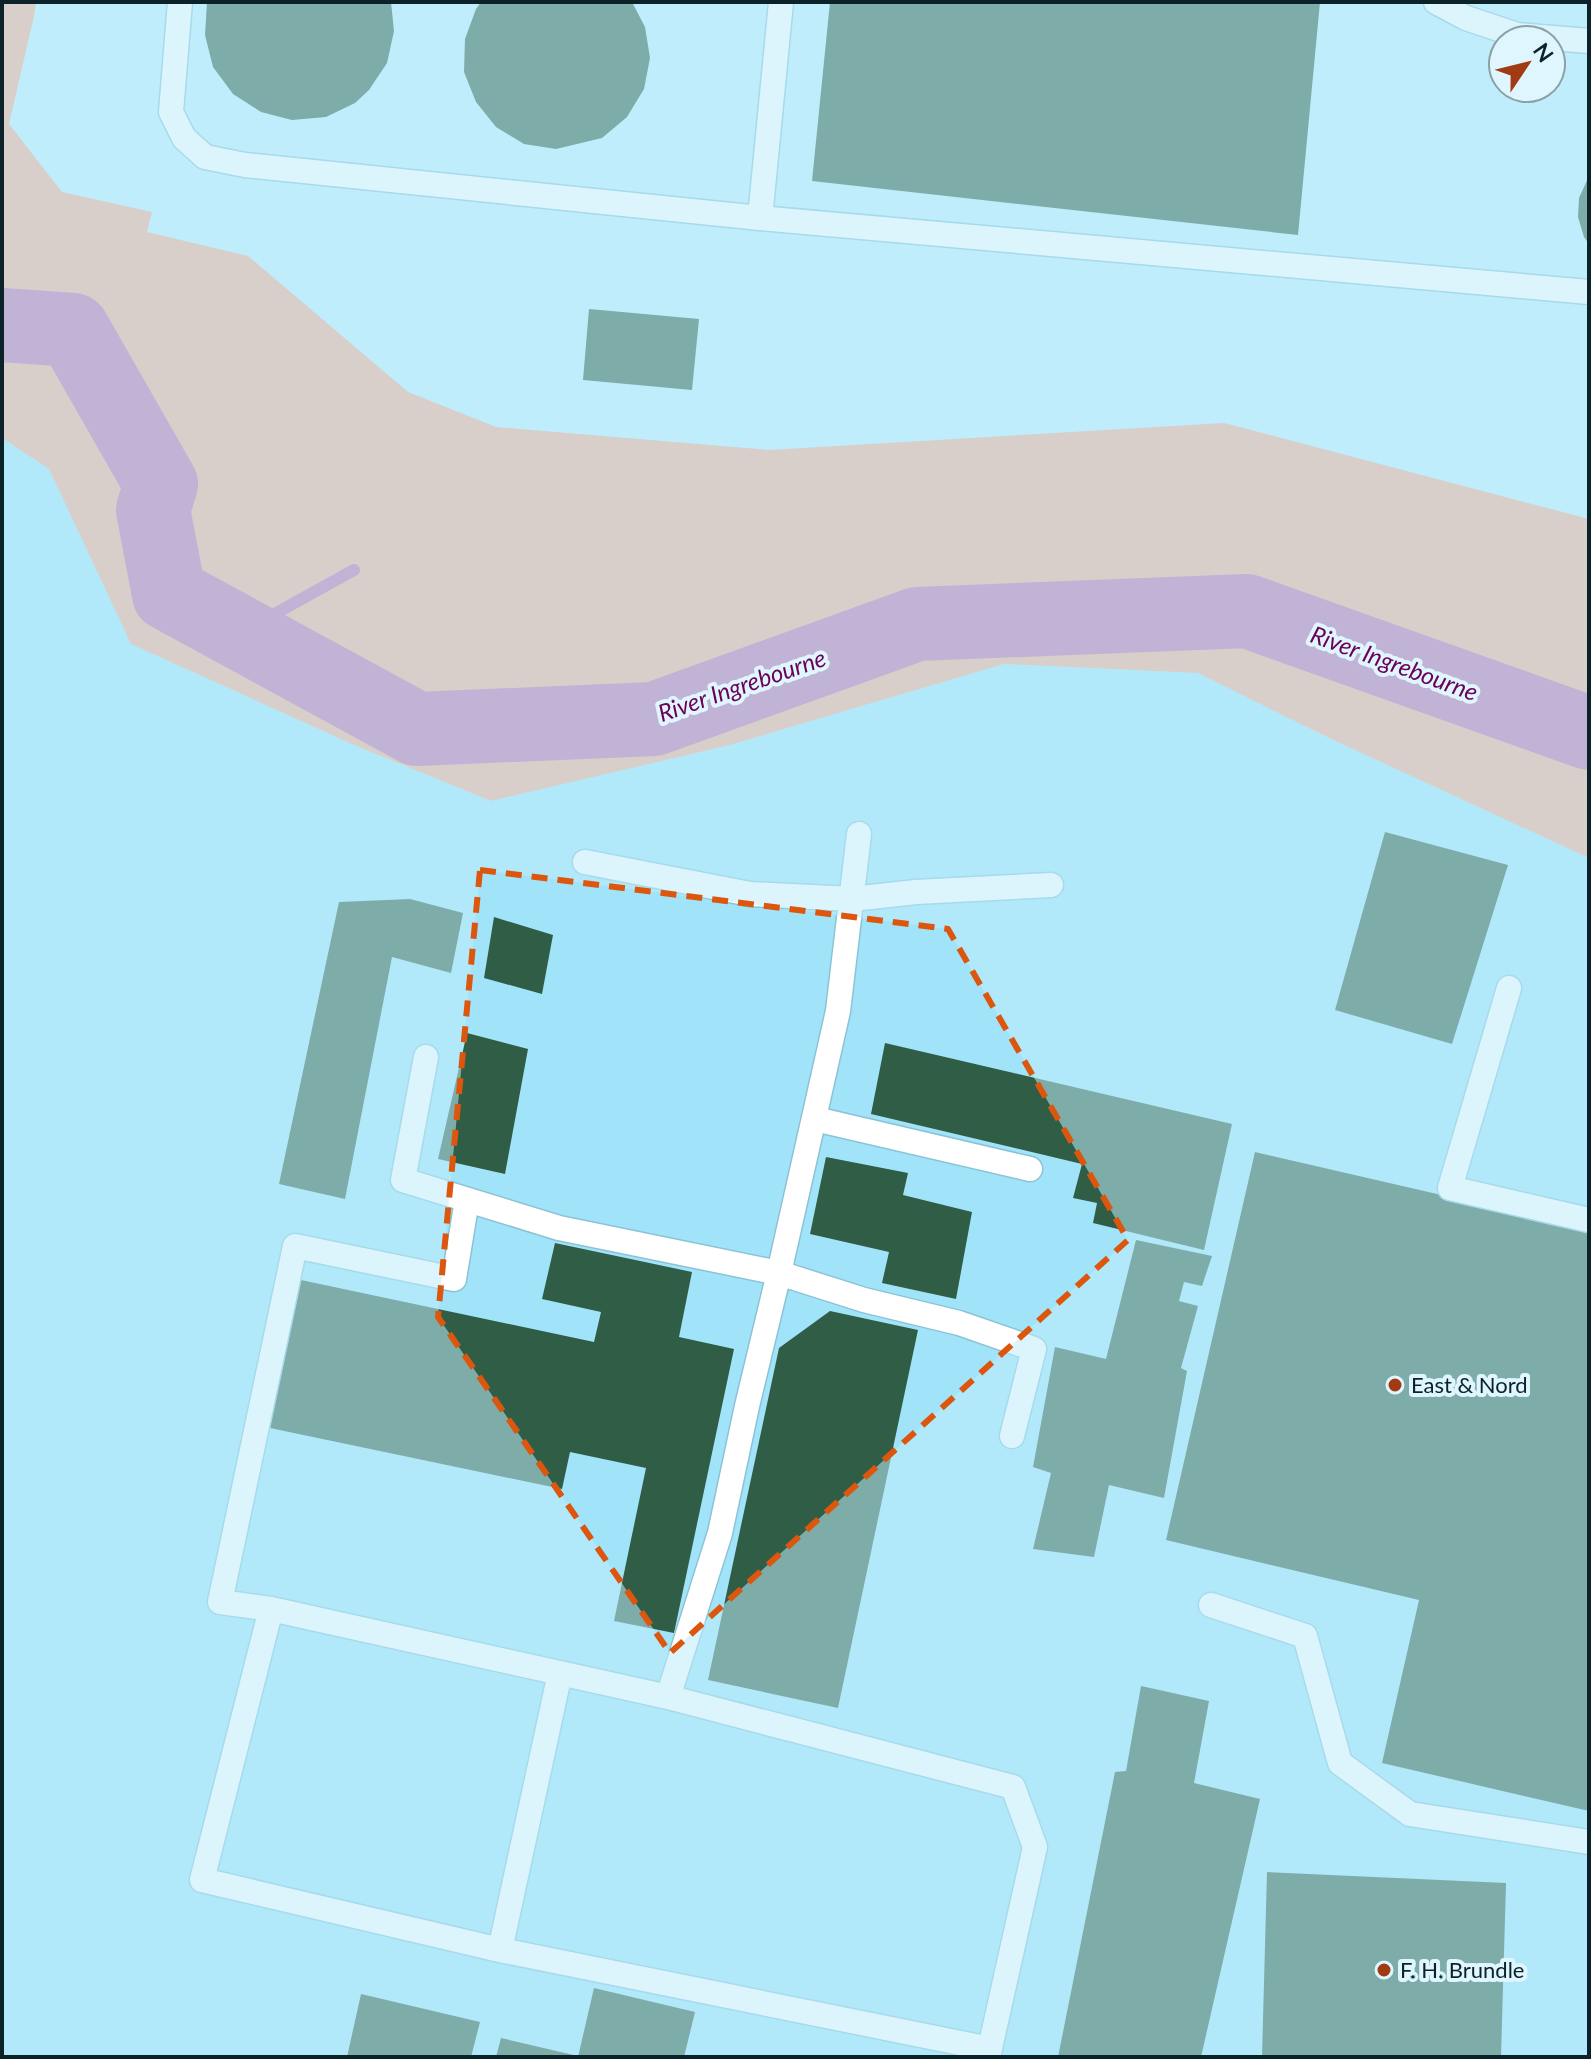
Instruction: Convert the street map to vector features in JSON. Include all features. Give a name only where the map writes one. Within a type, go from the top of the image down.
[{"type":"lane","points":[[180,2],[171,112],[184,138],[205,157],[245,165],[760,218],[1589,292]]},
{"type":"lane","points":[[760,218],[781,2]]},
{"type":"lane","points":[[1436,2],[1466,18],[1517,35],[1589,41]]},
{"type":"lane","points":[[668,1697],[720,1533],[815,1119],[838,1011],[859,834]]},
{"type":"lane","points":[[585,862],[750,894],[852,899],[916,892],[1051,885]]},
{"type":"lane","points":[[1509,988],[1450,1188],[1589,1220]]},
{"type":"lane","points":[[426,1057],[403,1180],[559,1228],[779,1273],[864,1300],[959,1323],[1034,1349],[1012,1436]]},
{"type":"lane","points":[[815,1119],[1030,1169]]},
{"type":"lane","points":[[271,1609],[202,1880],[500,1950],[989,2053],[1035,1847],[1013,1787],[668,1697],[271,1609],[220,1602],[295,1246],[454,1279],[467,1200]]},
{"type":"lane","points":[[1211,1605],[1305,1636],[1340,1763],[1410,1814],[1589,1842]]},
{"type":"lane","points":[[500,1950],[560,1673]]},
{"type":"highlighted area","points":[[480,870],[948,929],[1128,1240],[670,1653],[438,1317]]},
{"type":"shaded area","points":[[2,2],[36,2],[9,124],[62,192],[152,212],[147,232],[248,256],[408,392],[496,427],[769,450],[1224,423],[1589,519],[1589,858],[1329,738],[1198,673],[1004,664],[730,745],[491,801],[354,745],[131,644],[49,469],[2,438]]},
{"type":"shaded area","points":[[2,438],[49,469],[131,644],[354,745],[491,801],[730,745],[1004,664],[1198,673],[1329,738],[1589,858],[1589,2057],[2,2057]]},
{"type":"building","points":[[207,2],[391,2],[394,31],[387,63],[369,90],[355,103],[326,117],[292,120],[261,112],[233,94],[213,67],[205,35]]},
{"type":"building","points":[[481,2],[632,2],[645,27],[650,58],[644,89],[627,117],[602,138],[556,149],[524,144],[496,127],[476,102],[464,72],[465,39]]},
{"type":"building","points":[[830,2],[1320,2],[1298,235],[812,181]]},
{"type":"building","points":[[1589,176],[1589,244],[1578,217],[1579,198]]},
{"type":"building","points":[[589,309],[699,319],[692,390],[583,380]]},
{"type":"building","points":[[1385,832],[1508,865],[1452,1044],[1335,1010]]},
{"type":"building","points":[[410,899],[463,913],[451,973],[392,957],[345,1199],[279,1184],[339,902]]},
{"type":"building","points":[[494,917],[553,935],[542,994],[484,978]]},
{"type":"building","points":[[467,1033],[528,1049],[505,1174],[438,1159]]},
{"type":"building","points":[[885,1043],[1232,1124],[1204,1250],[1093,1223],[1097,1203],[1073,1198],[1082,1164],[871,1114]]},
{"type":"building","name":"East & Nord","points":[[1255,1152],[1589,1229],[1589,1811],[1382,1763],[1419,1600],[1166,1540]]},
{"type":"building","points":[[826,1157],[908,1173],[903,1195],[972,1212],[956,1299],[882,1283],[889,1252],[810,1234]]},
{"type":"building","points":[[1136,1240],[1212,1256],[1202,1286],[1184,1282],[1179,1301],[1198,1306],[1181,1368],[1187,1371],[1164,1498],[1109,1485],[1094,1557],[1033,1549],[1051,1473],[1033,1467],[1055,1347],[1106,1359]]},
{"type":"building","points":[[555,1243],[692,1272],[679,1337],[734,1349],[674,1633],[614,1621],[646,1468],[570,1452],[562,1489],[270,1428],[301,1280],[594,1342],[601,1312],[542,1299]]},
{"type":"building","points":[[830,1311],[918,1330],[838,1708],[708,1680],[779,1348]]},
{"type":"building","points":[[1141,1686],[1209,1701],[1194,1783],[1260,1799],[1201,2057],[1058,2057],[1115,1772],[1126,1771]]},
{"type":"building","name":"F. H. Brundle","points":[[1267,1872],[1506,1883],[1501,2057],[1262,2057]]},
{"type":"building","points":[[594,1988],[695,2012],[684,2057],[578,2057]]},
{"type":"building","points":[[361,1994],[480,2022],[471,2057],[347,2057]]},
{"type":"building","points":[[501,2038],[578,2056],[578,2057],[496,2057]]},
{"type":"waterway","name":"River Ingrebourne","points":[[2,325],[73,330],[161,484],[153,510],[169,594],[417,729],[654,719],[917,624],[1247,611],[1589,733]]},
{"type":"waterway","points":[[240,633],[354,570]]},
{"type":"place","name":"East & Nord","points":[[1395,1385]]},
{"type":"place","name":"F. H. Brundle","points":[[1384,1970]]}]
